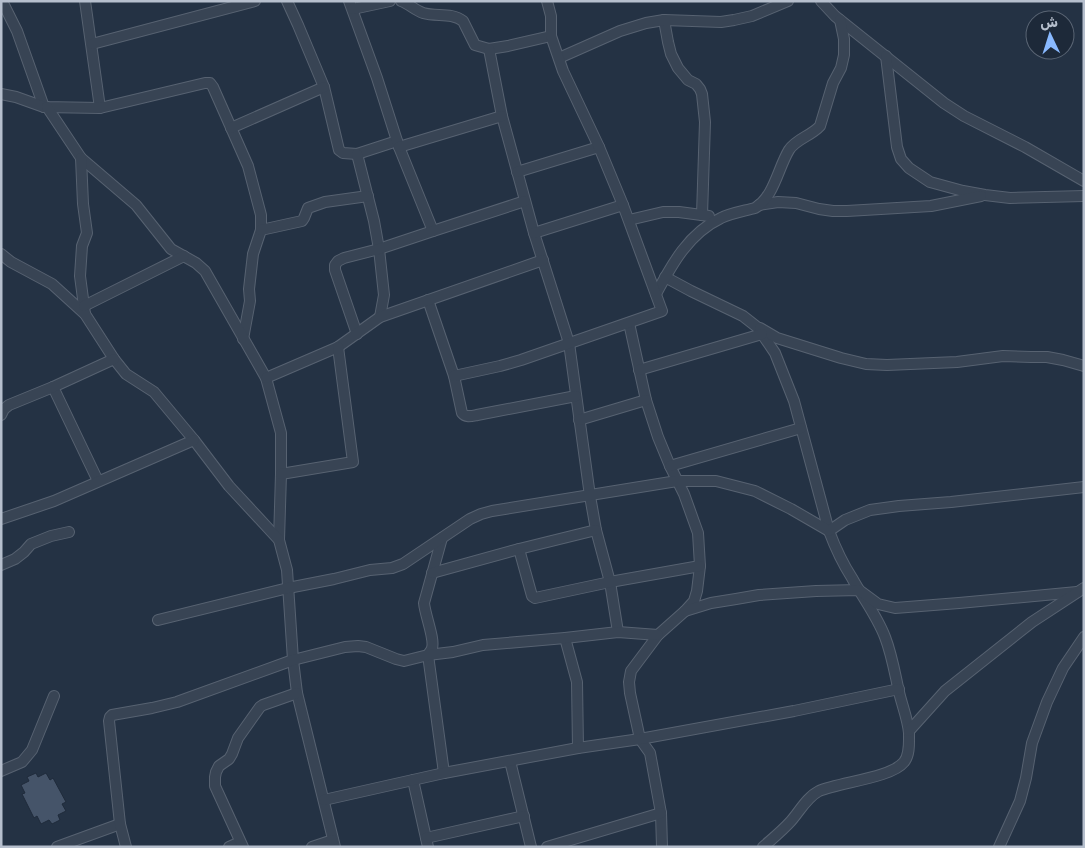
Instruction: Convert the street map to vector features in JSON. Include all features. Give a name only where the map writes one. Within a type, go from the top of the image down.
[{"type":"street","points":[[2,1],[17,31],[46,107],[81,158],[136,205],[171,249],[196,263],[205,272],[266,378],[281,433],[282,474],[279,540],[287,570],[297,693],[334,843],[312,847]]},
{"type":"street","points":[[85,1],[100,108]]},
{"type":"street","points":[[92,44],[255,1]]},
{"type":"street","points":[[287,1],[324,87],[339,150],[343,154],[357,154],[502,116]]},
{"type":"street","points":[[390,1],[351,5],[398,144],[433,231]]},
{"type":"street","points":[[401,1],[424,13],[454,16],[460,19],[463,21],[475,45],[489,48],[508,46],[551,36]]},
{"type":"street","points":[[454,376],[500,366],[629,323],[662,310],[629,220],[599,147],[563,71],[551,36],[551,16],[547,1]]},
{"type":"street","points":[[559,58],[620,31],[646,23],[664,20],[720,22],[734,20],[752,16],[788,1]]},
{"type":"street","points":[[821,1],[840,20],[944,103],[1084,182]]},
{"type":"street","points":[[664,20],[671,54],[678,68],[688,80],[696,84],[702,94],[706,122],[702,215]]},
{"type":"street","points":[[656,294],[677,256],[688,243],[707,226],[721,218],[755,208],[759,205],[767,195],[792,145],[820,126],[844,55],[844,39],[840,20]]},
{"type":"street","points":[[489,48],[502,116],[517,172],[542,260],[569,343],[590,496],[596,530],[610,582],[618,632]]},
{"type":"street","points":[[886,56],[897,147],[901,159],[909,168],[930,182],[985,196],[1010,198],[1084,196]]},
{"type":"street","points":[[1,94],[46,107],[100,108],[205,83],[213,87],[248,166],[262,214],[261,230],[253,254],[249,288],[250,302],[243,339]]},
{"type":"street","points":[[231,128],[324,87]]},
{"type":"street","points":[[517,172],[599,147]]},
{"type":"street","points":[[357,154],[379,249],[384,295],[380,316]]},
{"type":"street","points":[[81,158],[83,204],[87,233],[82,246],[80,276],[85,310]]},
{"type":"street","points":[[261,230],[302,221],[308,208],[311,206],[325,202],[368,196]]},
{"type":"street","points":[[759,205],[778,202],[796,203],[833,212],[931,206],[985,196]]},
{"type":"street","points":[[357,334],[336,270],[335,265],[338,261],[525,201]]},
{"type":"street","points":[[534,233],[623,205]]},
{"type":"street","points":[[629,220],[663,212],[679,212],[721,218]]},
{"type":"street","points":[[1,254],[11,262],[52,284],[85,310],[114,359],[126,374],[154,392],[229,486],[279,540]]},
{"type":"street","points":[[85,310],[184,256]]},
{"type":"street","points":[[266,378],[338,347],[380,316],[542,260]]},
{"type":"street","points":[[665,277],[743,316],[760,330],[777,338],[866,364],[897,365],[957,362],[1003,356],[1047,358],[1084,366]]},
{"type":"street","points":[[428,300],[454,376],[462,413],[466,416],[576,396]]},
{"type":"street","points":[[629,323],[646,400],[662,450],[684,494],[698,533],[700,566],[694,601],[658,635],[631,671],[629,682],[640,739],[650,753],[661,813],[662,847]]},
{"type":"street","points":[[640,370],[760,330]]},
{"type":"street","points":[[760,330],[775,354],[794,400],[832,541],[850,577],[870,606],[886,638],[909,732],[908,756],[904,763],[881,775],[819,792],[763,847]]},
{"type":"street","points":[[282,474],[353,462],[338,347]]},
{"type":"street","points":[[1,415],[9,405],[114,359]]},
{"type":"street","points":[[53,387],[98,482]]},
{"type":"street","points":[[579,420],[646,400]]},
{"type":"street","points":[[670,466],[801,428]]},
{"type":"street","points":[[1,519],[54,501],[194,440]]},
{"type":"street","points":[[158,620],[288,588],[370,570],[392,568],[403,564],[470,519],[492,511],[677,481],[716,481],[755,491],[829,531]]},
{"type":"street","points":[[829,531],[846,520],[870,510],[1084,488]]},
{"type":"street","points":[[432,573],[596,530]]},
{"type":"street","points":[[1,565],[15,559],[31,544],[51,536],[69,532]]},
{"type":"street","points":[[442,538],[424,603],[424,611],[433,643],[428,655],[444,773]]},
{"type":"street","points":[[519,549],[532,596],[535,598],[700,566]]},
{"type":"street","points":[[685,611],[759,595],[816,591],[859,590],[878,604],[895,608],[1080,590]]},
{"type":"street","points":[[909,732],[945,691],[1032,622],[1080,590]]},
{"type":"street","points":[[126,847],[120,824],[109,721],[112,715],[177,702],[293,660],[344,647],[366,647],[396,659],[404,660],[483,645],[618,632],[658,635]]},
{"type":"street","points":[[999,847],[1020,801],[1032,744],[1047,702],[1063,668],[1084,637]]},
{"type":"street","points":[[566,638],[577,682],[578,748]]},
{"type":"street","points":[[324,800],[444,773],[794,711],[898,689]]},
{"type":"street","points":[[229,847],[241,844],[215,786],[216,772],[219,766],[232,754],[238,738],[260,707],[297,693]]},
{"type":"street","points":[[1,771],[22,762],[32,750],[54,696]]},
{"type":"street","points":[[510,761],[531,847]]},
{"type":"street","points":[[414,780],[427,842],[524,816]]},
{"type":"street","points":[[547,847],[661,813]]},
{"type":"street","points":[[57,847],[120,824]]},
{"type":"building","points":[[36,773],[38,777],[46,773],[50,780],[53,778],[66,802],[62,804],[66,811],[58,815],[60,820],[52,824],[49,820],[41,824],[37,816],[34,818],[22,794],[25,793],[21,785],[29,781],[27,777]]}]
